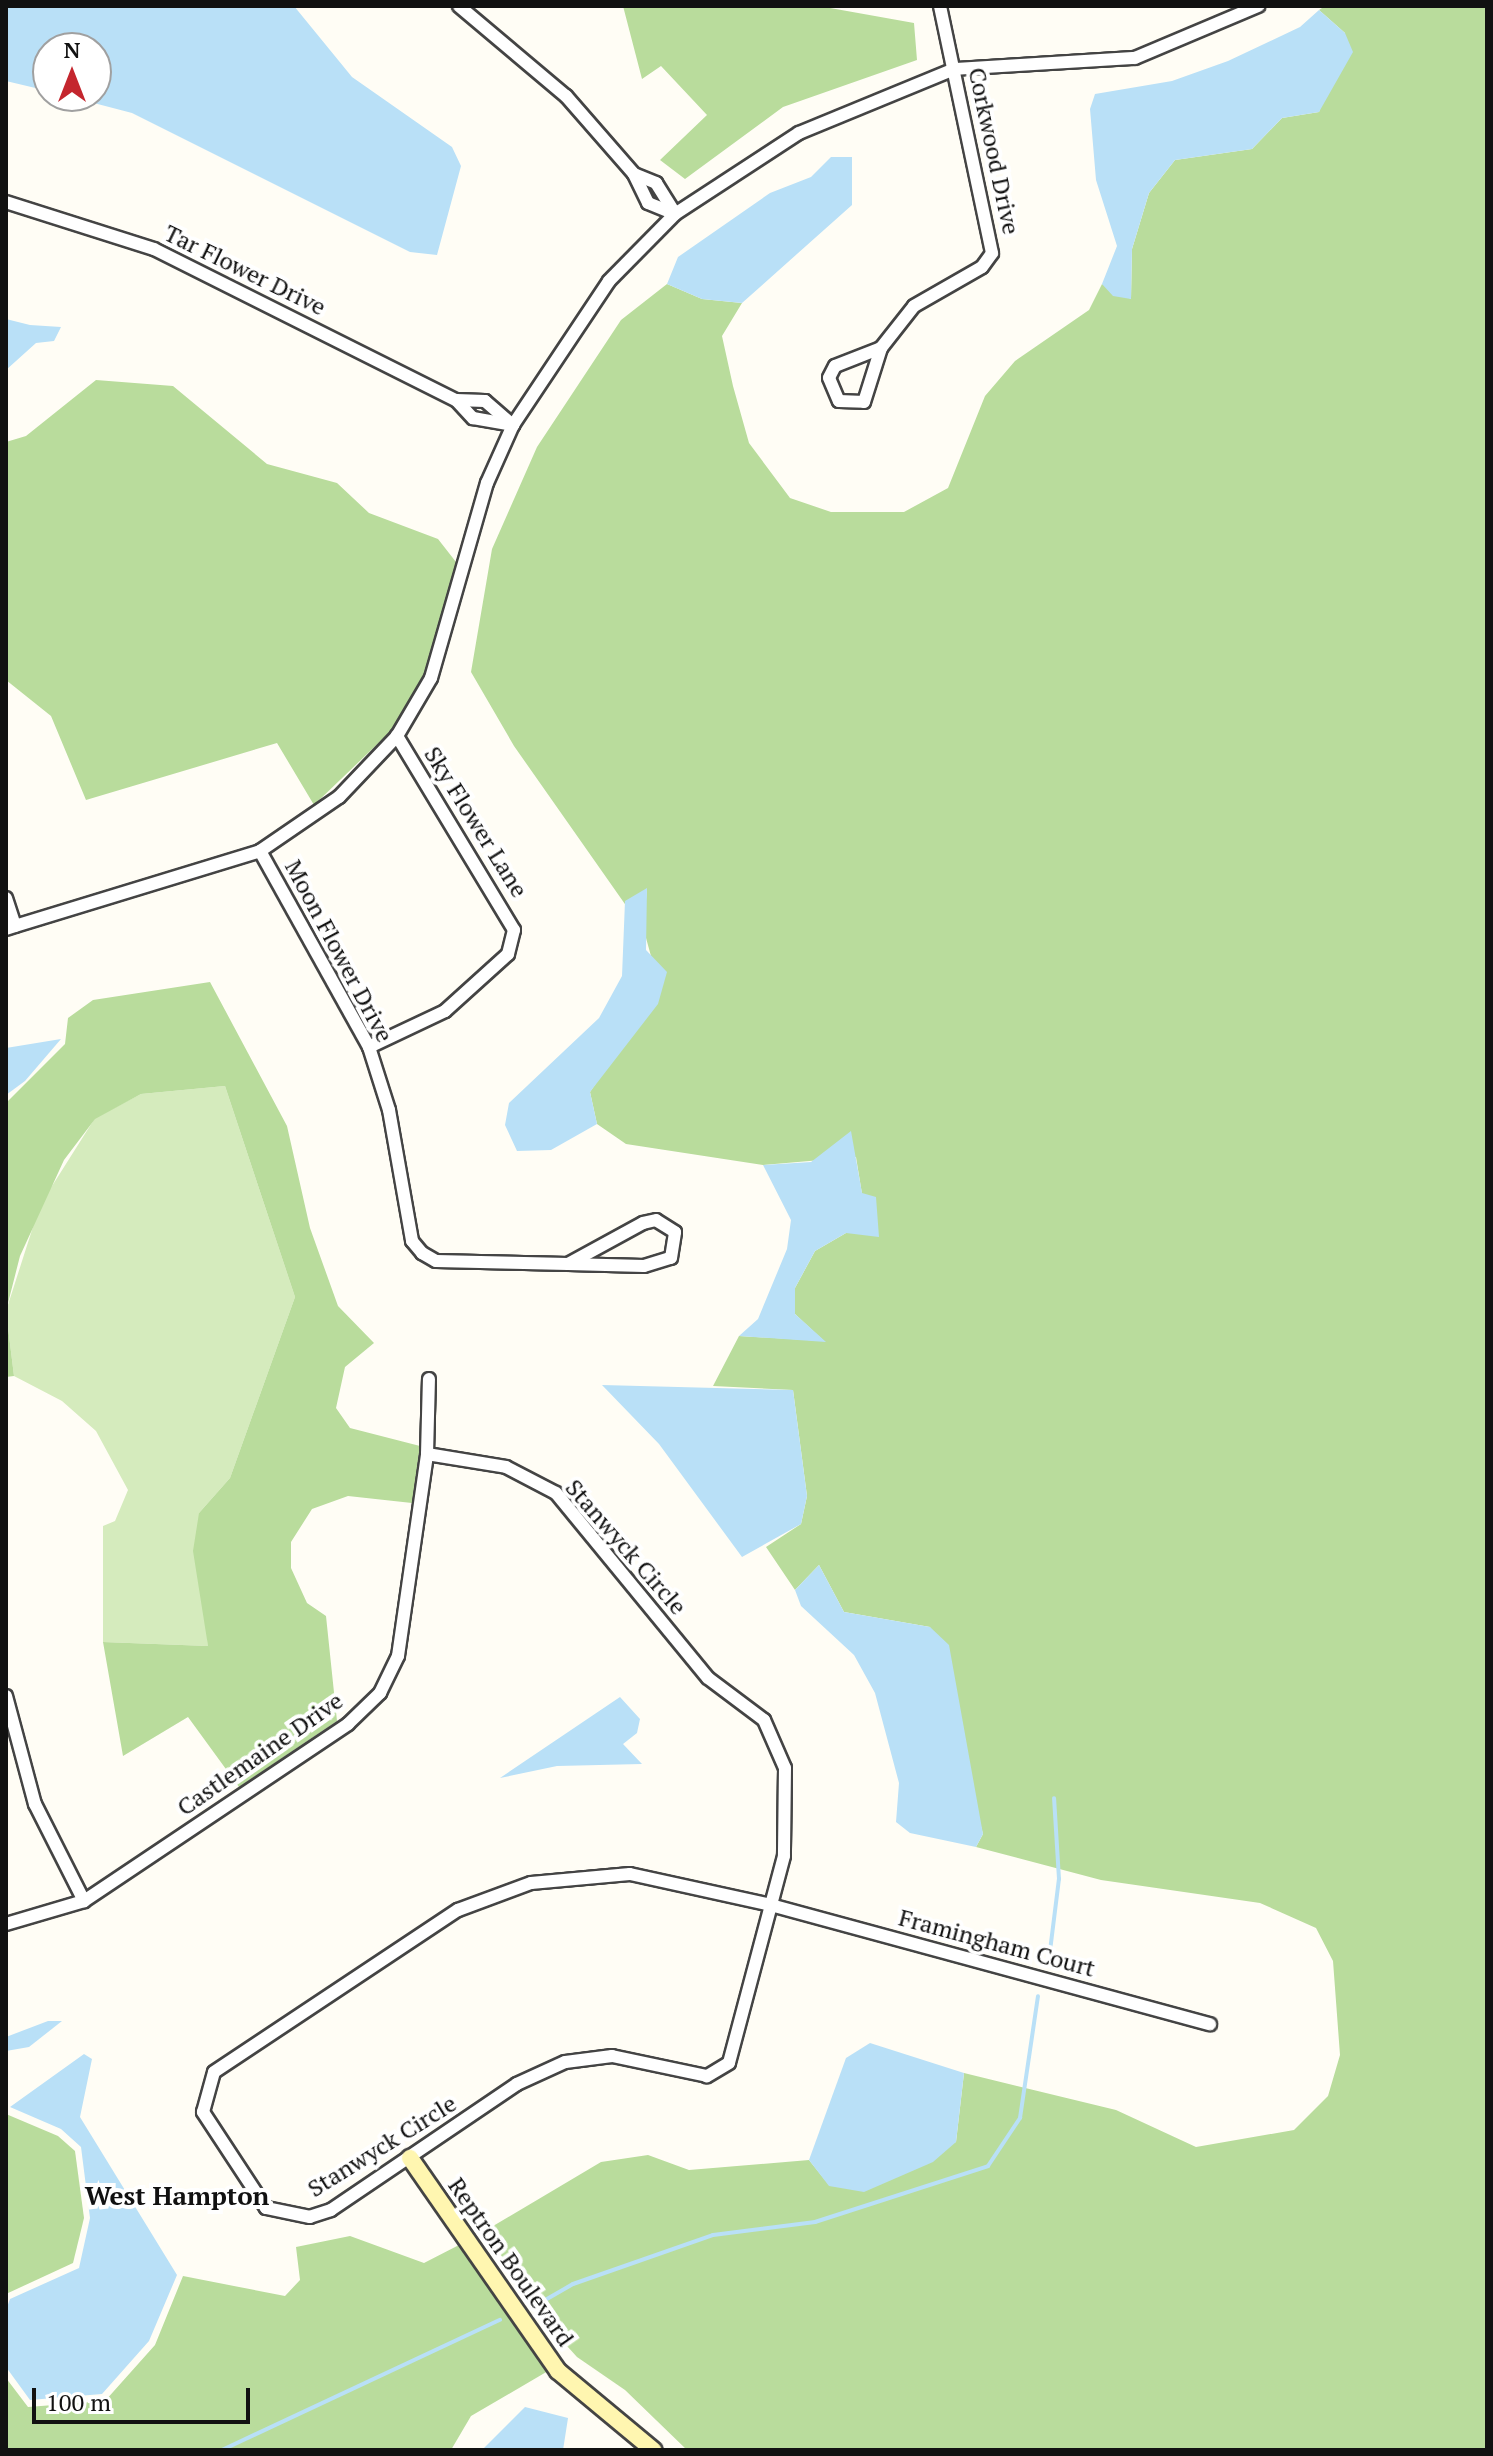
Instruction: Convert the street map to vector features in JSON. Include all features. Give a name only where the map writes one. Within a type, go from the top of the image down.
[{"type":"street","points":[[459,6],[566,96],[634,174],[648,203],[675,214]]},
{"type":"street","name":"Corkwood Drive","points":[[881,348],[835,366],[830,390],[839,401],[864,402],[871,393],[881,348],[914,306],[982,267],[992,253],[940,6]]},
{"type":"street","points":[[6,898],[10,928],[260,851],[339,797],[397,736],[431,678],[483,497],[513,425],[609,281],[675,214],[799,133],[954,69],[1135,58],[1258,6]]},
{"type":"street","points":[[634,174],[656,183],[675,214]]},
{"type":"street","name":"Tar Flower Drive","points":[[6,202],[154,249],[456,400],[473,418],[513,425]]},
{"type":"street","name":"Tar Flower Drive","points":[[456,400],[485,401],[513,425]]},
{"type":"street","name":"Sky Flower Lane","points":[[369,1047],[445,1011],[508,954],[514,930],[397,736]]},
{"type":"street","name":"Moon Flower Drive","points":[[260,851],[369,1047],[389,1110],[412,1241],[422,1253],[436,1261],[568,1264],[660,1264],[671,1258],[675,1232],[656,1220],[643,1223],[568,1264]]},
{"type":"street","name":"Castlemaine Drive","points":[[6,1924],[84,1901],[348,1724],[380,1693],[398,1656],[427,1454],[429,1379]]},
{"type":"street","name":"Stanwyck Circle","points":[[427,1454],[506,1467],[556,1493],[708,1678],[764,1720],[785,1768],[784,1856],[771,1905],[729,2063],[707,2076],[612,2056],[565,2062],[517,2084],[331,2210],[288,2215],[250,2193],[203,2112],[204,2087],[214,2072],[458,1910],[531,1883],[630,1874],[771,1905]]},
{"type":"street","points":[[6,1696],[35,1804],[84,1901]]},
{"type":"street","name":"Framingham Court","points":[[771,1905],[1210,2024]]},
{"type":"street","name":"Reptron Boulevard","points":[[410,2158],[558,2371],[653,2450]]},
{"type":"green space","points":[[623,6],[819,6],[914,23],[917,60],[783,107],[685,179],[660,160],[707,115],[661,66],[642,79]]},
{"type":"green space","points":[[1325,6],[1487,6],[1487,2450],[687,2450],[625,2390],[577,2357],[519,2293],[488,2229],[601,2162],[648,2155],[689,2170],[809,2160],[829,2185],[956,2142],[964,2073],[1116,2110],[1196,2147],[1294,2130],[1328,2096],[1340,2055],[1333,1961],[1316,1928],[1260,1903],[1101,1880],[976,1847],[983,1834],[930,1627],[844,1612],[819,1565],[795,1590],[766,1547],[801,1524],[807,1496],[793,1390],[713,1386],[739,1336],[824,1341],[795,1314],[795,1288],[815,1251],[846,1233],[862,1194],[856,1157],[763,1165],[626,1144],[597,1124],[590,1092],[625,1040],[654,967],[643,927],[647,890],[627,907],[514,746],[471,672],[492,549],[537,447],[621,320],[667,284],[702,299],[742,303],[722,336],[733,386],[749,443],[790,498],[831,512],[904,512],[948,488],[985,396],[1015,361],[1089,310],[1102,284],[1131,299],[1132,249],[1149,193],[1175,160],[1252,149],[1282,118],[1319,112],[1345,33],[1319,10]]},
{"type":"green space","points":[[96,380],[173,386],[267,464],[337,483],[369,513],[438,539],[456,562],[425,674],[392,730],[314,805],[277,743],[86,800],[51,716],[6,680],[6,442],[26,436]]},
{"type":"green space","points":[[210,982],[287,1126],[310,1228],[338,1306],[374,1343],[345,1367],[336,1408],[350,1428],[420,1446],[412,1503],[348,1496],[312,1509],[291,1542],[291,1568],[307,1603],[326,1616],[337,1721],[239,1787],[188,1717],[123,1756],[103,1642],[208,1646],[193,1551],[199,1513],[230,1478],[295,1297],[225,1086],[141,1094],[95,1119],[64,1160],[20,1256],[6,1311],[6,1103],[65,1044],[68,1018],[93,1000]]},
{"type":"green space","points":[[225,1086],[295,1297],[230,1478],[199,1513],[208,1646],[103,1642],[103,1526],[115,1521],[128,1490],[96,1431],[62,1401],[14,1376],[6,1311],[40,1205],[95,1118],[141,1094]]},
{"type":"green space","points":[[6,1311],[14,1376],[6,1377]]},
{"type":"green space","points":[[6,2114],[58,2136],[75,2151],[84,2218],[73,2263],[6,2294]]},
{"type":"green space","points":[[350,2236],[424,2263],[459,2245],[548,2371],[471,2416],[451,2450],[6,2450],[6,2378],[28,2407],[105,2401],[155,2345],[183,2276],[285,2296],[300,2280],[296,2247]]},
{"type":"water","points":[[6,6],[294,6],[352,77],[452,147],[461,166],[437,255],[410,252],[132,113],[112,108],[112,32],[32,32],[32,87],[6,81]]},
{"type":"water","points":[[1319,10],[1345,33],[1353,52],[1319,112],[1282,118],[1252,149],[1175,160],[1149,193],[1132,249],[1131,299],[1113,296],[1102,284],[1117,246],[1096,180],[1090,109],[1095,94],[1172,81],[1228,61],[1300,27]]},
{"type":"water","points":[[831,157],[852,157],[852,205],[742,303],[702,299],[667,284],[678,257],[770,193],[811,177]]},
{"type":"water","points":[[6,319],[30,325],[61,327],[54,341],[36,343],[6,370]]},
{"type":"water","points":[[647,888],[646,950],[667,972],[658,1004],[590,1092],[597,1124],[551,1150],[517,1151],[505,1125],[509,1103],[599,1018],[622,976],[625,901]]},
{"type":"water","points":[[61,1039],[25,1081],[6,1095],[6,1048]]},
{"type":"water","points":[[851,1131],[862,1193],[876,1197],[879,1237],[846,1233],[815,1251],[795,1288],[795,1314],[826,1342],[739,1336],[758,1319],[787,1249],[791,1220],[763,1165],[811,1162]]},
{"type":"water","points":[[602,1385],[793,1390],[807,1496],[801,1524],[742,1557],[659,1444]]},
{"type":"water","points":[[819,1565],[844,1612],[930,1627],[949,1645],[983,1834],[976,1847],[910,1833],[896,1822],[899,1783],[875,1693],[854,1655],[801,1606],[795,1590]]},
{"type":"water","points":[[620,1697],[640,1719],[637,1733],[623,1744],[642,1764],[557,1766],[500,1778]]},
{"type":"water","points":[[48,2021],[62,2021],[29,2047],[6,2051],[6,2037]]},
{"type":"water","points":[[870,2043],[964,2073],[956,2142],[933,2162],[864,2192],[829,2186],[809,2160],[846,2058]]},
{"type":"water","points":[[84,2054],[92,2059],[80,2117],[177,2275],[149,2341],[102,2394],[30,2400],[6,2367],[6,2310],[10,2299],[79,2268],[90,2218],[81,2147],[61,2129],[10,2107]]},
{"type":"water","points":[[525,2407],[568,2418],[563,2450],[482,2450]]},
{"type":"waterway","points":[[1049,1959],[1059,1879],[1054,1798]]},
{"type":"waterway","points":[[533,2307],[573,2284],[713,2235],[815,2222],[988,2166],[1020,2118],[1038,1996]]},
{"type":"waterway","points":[[222,2450],[500,2320]]},
{"type":"district","name":"West Hampton","points":[[177,2196]]}]
